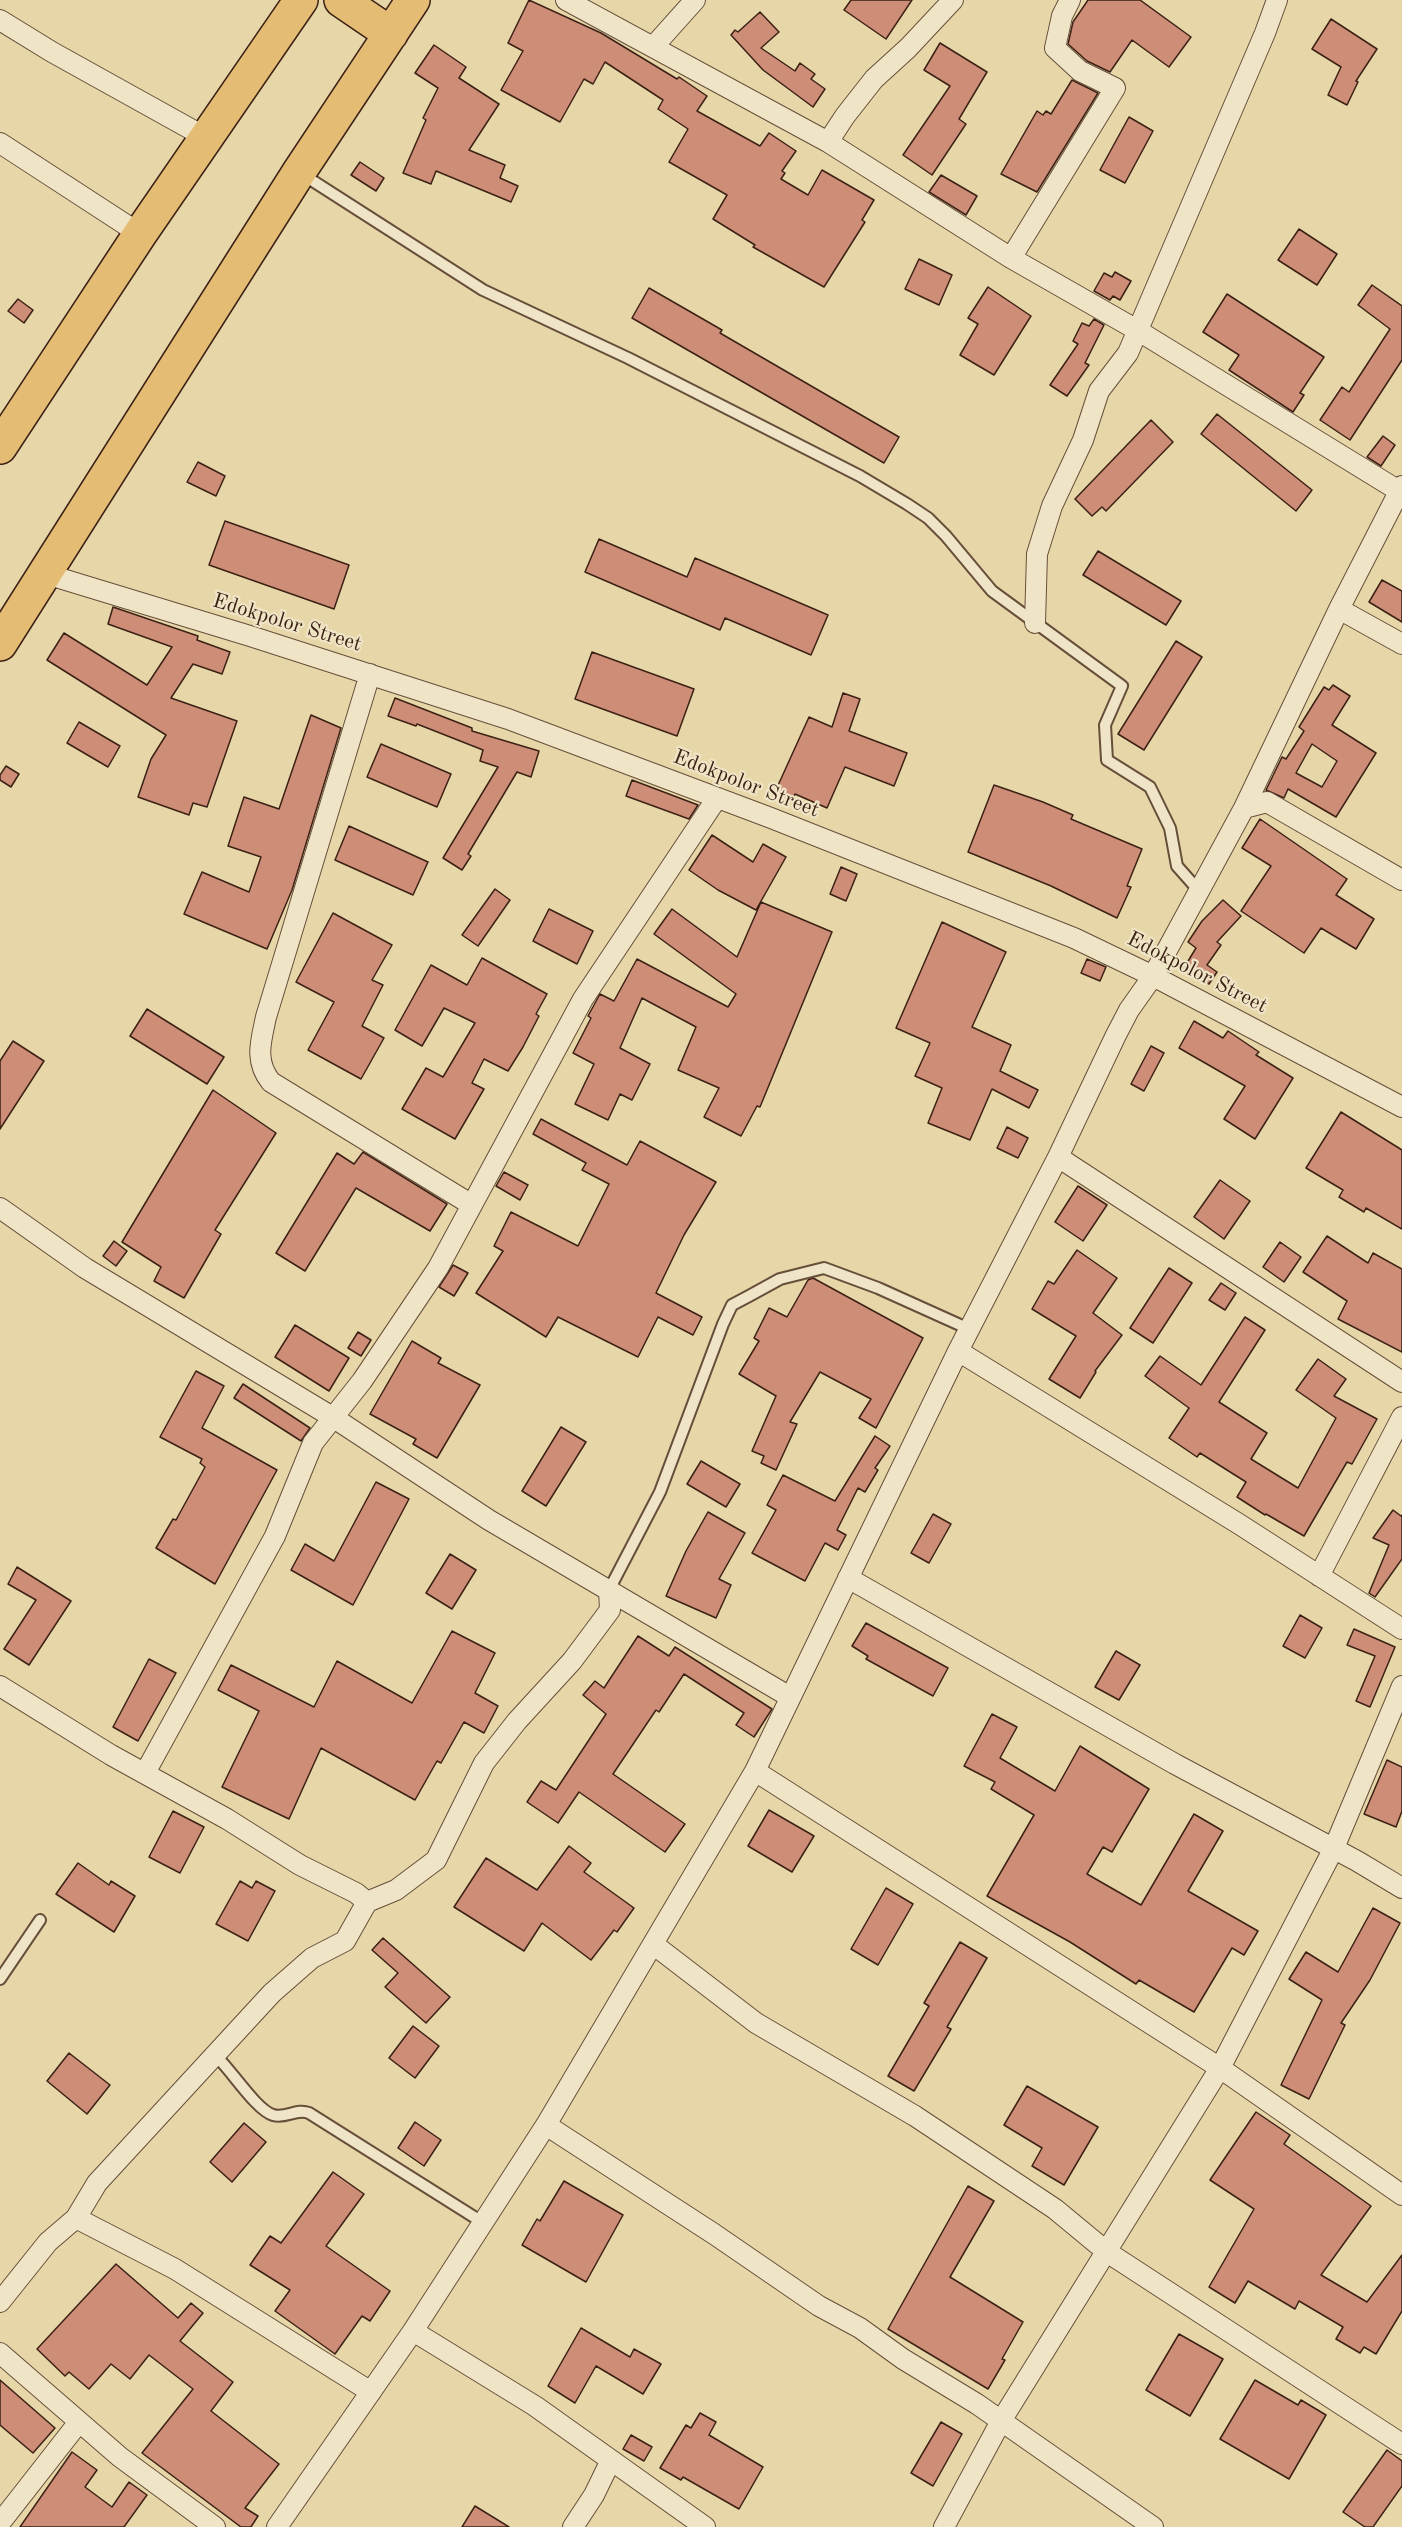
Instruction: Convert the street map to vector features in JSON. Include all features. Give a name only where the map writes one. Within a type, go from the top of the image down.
[{"type":"highway","points":[[0,446],[140,234],[301,0]]},
{"type":"highway","points":[[341,0],[391,34]]},
{"type":"highway","points":[[0,644],[299,172],[413,0]]},
{"type":"street","points":[[277,2527],[413,2331],[546,2125],[755,1771],[958,1351],[1058,1157],[1129,1010],[1154,976],[1244,808],[1339,609],[1400,489],[1137,330],[1011,258],[828,142],[566,0]]},
{"type":"street","points":[[653,47],[695,0]]},
{"type":"street","points":[[828,142],[874,78],[908,48],[953,0]]},
{"type":"street","points":[[1011,258],[1116,88],[1080,71],[1055,48],[1062,16],[1070,0]]},
{"type":"street","points":[[1035,624],[1036,554],[1052,506],[1083,440],[1099,391],[1128,353],[1277,0]]},
{"type":"street","points":[[0,20],[52,52],[206,137]]},
{"type":"street","points":[[0,143],[140,234]]},
{"type":"street","name":"Edokpolor Street","points":[[46,574],[508,719],[1074,938],[1154,976],[1402,1107]]},
{"type":"street","points":[[1339,609],[1402,644]]},
{"type":"street","points":[[370,674],[266,1017],[258,1054],[263,1073],[271,1082],[472,1205]]},
{"type":"street","points":[[146,1773],[275,1536],[313,1443],[334,1418],[438,1268],[583,999],[717,798]]},
{"type":"street","points":[[1244,808],[1267,802],[1402,880]]},
{"type":"street","points":[[1058,1157],[1402,1382]]},
{"type":"street","points":[[0,1208],[85,1268],[334,1418],[489,1520],[790,1697]]},
{"type":"street","points":[[958,1351],[1402,1629]]},
{"type":"street","points":[[1319,1576],[1402,1417]]},
{"type":"street","points":[[848,1578],[1175,1764],[1334,1848],[1402,1888]]},
{"type":"street","points":[[0,2302],[48,2242],[76,2218],[97,2183],[272,1993],[312,1958],[345,1941],[367,1902],[396,1890],[436,1860],[484,1763],[517,1721],[572,1661],[610,1610],[609,1590]]},
{"type":"street","points":[[0,1686],[111,1755],[227,1819],[300,1865],[356,1893],[367,1902]]},
{"type":"street","points":[[944,2527],[1001,2421],[1220,2068],[1334,1848],[1402,1686]]},
{"type":"street","points":[[755,1771],[1220,2068],[1402,2195]]},
{"type":"street","points":[[654,1944],[756,2023],[915,2116],[1055,2209],[1107,2252],[1402,2444]]},
{"type":"street","points":[[546,2125],[714,2234],[819,2306],[860,2328],[903,2359],[1001,2421],[1153,2527]]},
{"type":"street","points":[[76,2218],[174,2269],[371,2392]]},
{"type":"street","points":[[413,2331],[535,2406],[705,2527]]},
{"type":"street","points":[[0,2353],[120,2457],[214,2527]]},
{"type":"street","points":[[0,2523],[79,2422]]},
{"type":"street","points":[[573,2527],[594,2495],[611,2460]]},
{"type":"lane","points":[[299,172],[483,290],[628,358],[860,476],[928,518],[992,591],[1122,686],[1106,725],[1107,760],[1150,787],[1170,828],[1177,866],[1200,892]]},
{"type":"lane","points":[[609,1590],[660,1492],[732,1305],[780,1279],[824,1268],[878,1288],[969,1329]]},
{"type":"lane","points":[[0,1979],[40,1920]]},
{"type":"lane","points":[[214,2054],[225,2063],[256,2102],[268,2113],[279,2115],[297,2110],[309,2113],[482,2222]]},
{"type":"building","points":[[529,0],[601,33],[677,79],[679,77],[707,96],[697,111],[760,146],[769,133],[796,151],[782,171],[785,173],[781,179],[808,195],[822,170],[874,200],[862,220],[865,222],[824,287],[753,247],[755,245],[713,219],[727,195],[669,162],[688,129],[658,109],[663,100],[605,62],[593,84],[584,79],[560,122],[501,90],[523,51],[508,43]]},
{"type":"building","points":[[851,0],[912,0],[886,39],[844,10]]},
{"type":"building","points":[[1088,0],[1140,0],[1191,37],[1169,67],[1132,40],[1110,72],[1087,61],[1068,44],[1073,22]]},
{"type":"building","points":[[760,12],[779,32],[761,48],[795,71],[800,63],[815,74],[811,79],[825,89],[813,107],[763,70],[731,35],[735,30],[738,32]]},
{"type":"building","points":[[1331,19],[1377,49],[1356,81],[1358,82],[1347,105],[1328,95],[1341,67],[1312,49]]},
{"type":"building","points":[[940,43],[987,72],[959,119],[966,124],[932,175],[903,155],[950,86],[924,70]]},
{"type":"building","points":[[434,45],[466,67],[459,78],[499,104],[469,150],[505,165],[500,178],[518,186],[511,202],[436,171],[431,184],[403,173],[426,120],[423,118],[438,88],[415,73]]},
{"type":"building","points":[[1072,80],[1098,93],[1037,192],[1001,174],[1037,111],[1043,115],[1046,111],[1051,114]]},
{"type":"building","points":[[1129,117],[1153,131],[1125,183],[1100,170]]},
{"type":"building","points":[[360,162],[384,178],[376,191],[351,175]]},
{"type":"building","points":[[941,175],[977,196],[966,215],[929,192]]},
{"type":"building","points":[[1299,229],[1337,254],[1317,285],[1278,260]]},
{"type":"building","points":[[919,259],[952,275],[939,305],[905,289]]},
{"type":"building","points":[[1115,272],[1131,281],[1120,300],[1113,296],[1110,300],[1094,291],[1104,273],[1112,277]]},
{"type":"building","points":[[1372,285],[1402,306],[1402,360],[1350,440],[1320,420],[1342,387],[1349,392],[1390,329],[1358,305]]},
{"type":"building","points":[[988,287],[1031,316],[994,375],[960,355],[978,324],[968,318]]},
{"type":"building","points":[[649,288],[722,330],[720,333],[899,437],[884,463],[632,318]]},
{"type":"building","points":[[1227,294],[1324,357],[1300,393],[1304,395],[1293,412],[1229,370],[1239,355],[1203,332]]},
{"type":"building","points":[[18,299],[33,310],[24,323],[8,311]]},
{"type":"building","points":[[1094,319],[1104,325],[1085,363],[1089,365],[1067,396],[1050,385],[1078,344],[1073,341],[1082,323],[1089,326]]},
{"type":"building","points":[[1217,414],[1312,490],[1296,511],[1201,434]]},
{"type":"building","points":[[1151,420],[1173,442],[1106,511],[1102,507],[1092,516],[1075,499]]},
{"type":"building","points":[[1383,436],[1395,445],[1381,466],[1367,457]]},
{"type":"building","points":[[198,462],[225,476],[216,496],[187,482]]},
{"type":"building","points":[[225,521],[349,565],[334,609],[209,565]]},
{"type":"building","points":[[599,539],[687,577],[695,558],[828,615],[811,655],[725,618],[720,630],[585,572]]},
{"type":"building","points":[[1098,551],[1181,601],[1166,625],[1083,575]]},
{"type":"building","points":[[1382,580],[1402,591],[1402,622],[1369,602]]},
{"type":"building","points":[[113,607],[198,636],[197,640],[230,652],[222,674],[193,664],[171,698],[237,721],[207,807],[193,803],[189,815],[138,797],[151,759],[166,735],[47,660],[64,633],[147,685],[172,647],[108,624]]},
{"type":"building","points":[[1176,641],[1202,657],[1144,750],[1118,734]]},
{"type":"building","points":[[592,652],[694,689],[677,736],[575,699]]},
{"type":"building","points":[[1333,685],[1350,696],[1332,725],[1376,753],[1336,817],[1288,789],[1284,798],[1266,790],[1282,757],[1286,759],[1304,731],[1299,727],[1324,687],[1329,690]],"holes":[[[1312,744],[1337,761],[1322,787],[1296,773]]]},
{"type":"building","points":[[843,693],[860,699],[849,731],[907,753],[894,786],[845,767],[827,808],[795,794],[792,800],[775,792],[809,717],[832,727]]},
{"type":"building","points":[[395,698],[472,728],[472,731],[539,751],[531,777],[517,772],[468,854],[471,856],[462,870],[443,858],[498,767],[480,761],[483,750],[417,724],[416,726],[388,716]]},
{"type":"building","points":[[311,715],[341,728],[292,890],[267,949],[184,914],[202,872],[249,892],[261,857],[228,846],[244,797],[279,809]]},
{"type":"building","points":[[79,722],[120,746],[108,767],[67,743]]},
{"type":"building","points":[[381,744],[451,774],[437,807],[367,777]]},
{"type":"building","points":[[6,766],[19,774],[11,787],[0,780],[0,775]]},
{"type":"building","points":[[632,780],[698,805],[689,819],[626,796]]},
{"type":"building","points":[[994,785],[1043,802],[1073,815],[1071,819],[1142,849],[1127,886],[1131,887],[1117,918],[1051,886],[968,852]]},
{"type":"building","points":[[1260,819],[1347,879],[1336,895],[1374,919],[1356,949],[1321,928],[1304,953],[1241,911],[1271,866],[1242,848]]},
{"type":"building","points":[[349,826],[428,862],[413,895],[335,860]]},
{"type":"building","points":[[712,835],[753,862],[763,844],[786,857],[756,910],[718,890],[689,870]]},
{"type":"building","points":[[841,867],[857,874],[846,901],[830,894]]},
{"type":"building","points":[[495,889],[510,900],[478,946],[462,935]]},
{"type":"building","points":[[1223,900],[1241,916],[1217,942],[1221,945],[1207,965],[1217,972],[1209,984],[1182,971],[1196,948],[1188,942],[1202,921]]},
{"type":"building","points":[[761,902],[832,932],[760,1107],[757,1106],[741,1136],[704,1117],[719,1088],[678,1070],[696,1027],[642,998],[620,1048],[650,1064],[632,1100],[620,1094],[608,1120],[575,1104],[594,1064],[573,1053],[591,1018],[588,1016],[600,994],[614,1001],[637,959],[728,1007],[736,994],[654,934],[672,909],[737,957]]},
{"type":"building","points":[[549,909],[593,931],[577,964],[533,941]]},
{"type":"building","points":[[333,913],[392,945],[372,980],[383,985],[362,1026],[384,1038],[361,1079],[308,1050],[334,1002],[296,982]]},
{"type":"building","points":[[942,922],[1006,952],[972,1027],[1011,1045],[1000,1071],[1038,1090],[1029,1108],[992,1089],[970,1140],[928,1123],[942,1088],[915,1076],[930,1043],[896,1028]]},
{"type":"building","points":[[482,958],[547,994],[536,1014],[539,1016],[508,1071],[484,1059],[472,1083],[484,1089],[455,1139],[402,1109],[426,1068],[443,1077],[475,1023],[444,1008],[422,1046],[395,1030],[431,965],[467,985]]},
{"type":"building","points":[[1087,959],[1106,967],[1100,981],[1081,973]]},
{"type":"building","points":[[147,1009],[224,1057],[207,1084],[130,1036]]},
{"type":"building","points":[[1194,1021],[1223,1038],[1228,1031],[1259,1052],[1256,1055],[1293,1078],[1255,1139],[1224,1119],[1245,1086],[1179,1048]]},
{"type":"building","points":[[13,1041],[44,1061],[0,1129],[0,1061]]},
{"type":"building","points":[[1151,1046],[1164,1053],[1144,1091],[1131,1084]]},
{"type":"building","points":[[213,1090],[276,1133],[215,1230],[221,1234],[184,1298],[154,1281],[161,1267],[122,1242]]},
{"type":"building","points":[[1341,1112],[1402,1150],[1402,1229],[1366,1208],[1364,1212],[1339,1197],[1343,1190],[1306,1168]]},
{"type":"building","points":[[541,1119],[627,1165],[640,1141],[716,1182],[684,1235],[656,1293],[702,1317],[693,1335],[658,1317],[638,1357],[558,1317],[546,1337],[476,1293],[503,1251],[494,1246],[511,1212],[578,1246],[609,1184],[582,1170],[586,1163],[533,1134]]},
{"type":"building","points":[[1007,1127],[1028,1138],[1018,1158],[997,1148]]},
{"type":"building","points":[[363,1152],[447,1204],[430,1231],[356,1188],[305,1271],[276,1253],[337,1153],[354,1164]]},
{"type":"building","points":[[504,1172],[528,1185],[520,1200],[496,1186]]},
{"type":"building","points":[[1220,1180],[1250,1201],[1224,1239],[1194,1217]]},
{"type":"building","points":[[1078,1186],[1107,1205],[1083,1241],[1055,1222]]},
{"type":"building","points":[[1327,1236],[1368,1263],[1373,1253],[1402,1269],[1402,1352],[1338,1319],[1347,1301],[1303,1272]]},
{"type":"building","points":[[114,1241],[127,1251],[116,1266],[103,1256]]},
{"type":"building","points":[[1280,1242],[1301,1257],[1284,1282],[1263,1267]]},
{"type":"building","points":[[1077,1250],[1117,1278],[1093,1313],[1122,1335],[1095,1371],[1080,1398],[1049,1379],[1076,1336],[1032,1309],[1048,1281],[1054,1284]]},
{"type":"building","points":[[453,1265],[468,1273],[454,1296],[439,1287]]},
{"type":"building","points":[[1169,1268],[1192,1283],[1153,1343],[1130,1328]]},
{"type":"building","points":[[813,1278],[923,1338],[876,1428],[859,1418],[871,1399],[820,1372],[790,1422],[797,1424],[776,1470],[761,1463],[764,1456],[752,1451],[776,1396],[739,1374],[759,1341],[754,1338],[769,1308],[787,1317],[808,1280]]},
{"type":"building","points":[[1221,1283],[1236,1293],[1225,1310],[1209,1300]]},
{"type":"building","points":[[1245,1317],[1265,1330],[1219,1402],[1267,1433],[1251,1459],[1298,1488],[1336,1418],[1296,1390],[1318,1359],[1346,1379],[1334,1396],[1377,1419],[1352,1464],[1347,1462],[1304,1536],[1237,1497],[1246,1482],[1200,1453],[1197,1457],[1169,1438],[1189,1408],[1145,1376],[1160,1356],[1201,1385]]},
{"type":"building","points":[[295,1325],[349,1358],[329,1391],[275,1357]]},
{"type":"building","points":[[358,1332],[371,1340],[361,1356],[348,1348]]},
{"type":"building","points":[[412,1341],[441,1358],[438,1363],[480,1385],[437,1458],[413,1444],[416,1439],[370,1414]]},
{"type":"building","points":[[196,1371],[224,1386],[202,1428],[277,1470],[215,1584],[156,1548],[173,1519],[176,1520],[205,1467],[200,1463],[202,1459],[160,1437]]},
{"type":"building","points":[[243,1384],[310,1428],[301,1441],[234,1398]]},
{"type":"building","points":[[561,1427],[586,1442],[546,1506],[522,1491]]},
{"type":"building","points":[[875,1436],[890,1446],[875,1468],[878,1470],[865,1492],[858,1488],[837,1530],[846,1535],[838,1550],[825,1543],[805,1581],[752,1553],[776,1510],[767,1505],[783,1475],[835,1501]]},
{"type":"building","points":[[701,1461],[740,1484],[726,1507],[687,1484]]},
{"type":"building","points":[[376,1482],[409,1499],[353,1605],[291,1570],[305,1544],[334,1561]]},
{"type":"building","points":[[1393,1510],[1402,1515],[1402,1559],[1375,1597],[1369,1593],[1389,1545],[1373,1538]]},
{"type":"building","points":[[708,1512],[745,1533],[719,1579],[731,1585],[716,1618],[666,1596],[686,1551]]},
{"type":"building","points":[[933,1514],[951,1524],[929,1563],[911,1553]]},
{"type":"building","points":[[450,1554],[476,1570],[452,1609],[426,1593]]},
{"type":"building","points":[[17,1567],[71,1601],[29,1665],[4,1649],[36,1600],[8,1584]]},
{"type":"building","points":[[1300,1615],[1322,1628],[1305,1658],[1283,1646]]},
{"type":"building","points":[[866,1623],[948,1668],[933,1696],[866,1659],[868,1656],[852,1646]]},
{"type":"building","points":[[1354,1629],[1395,1647],[1370,1707],[1356,1701],[1375,1656],[1347,1645]]},
{"type":"building","points":[[452,1631],[495,1653],[475,1693],[498,1706],[484,1733],[464,1722],[441,1763],[437,1761],[415,1800],[321,1748],[289,1819],[222,1787],[259,1711],[218,1690],[231,1665],[314,1707],[337,1661],[412,1703]]},
{"type":"building","points":[[638,1636],[669,1656],[675,1647],[772,1709],[754,1737],[736,1725],[744,1713],[684,1674],[659,1712],[656,1710],[613,1774],[685,1824],[665,1852],[579,1792],[558,1823],[527,1802],[541,1781],[556,1790],[606,1714],[583,1695],[595,1681],[604,1688]]},
{"type":"building","points":[[1116,1651],[1140,1665],[1119,1700],[1095,1687]]},
{"type":"building","points":[[149,1659],[176,1673],[138,1741],[113,1727]]},
{"type":"building","points":[[992,1714],[1017,1727],[1000,1758],[1055,1791],[1080,1746],[1149,1789],[1112,1852],[1103,1847],[1087,1874],[1141,1905],[1194,1814],[1223,1831],[1188,1891],[1258,1931],[1244,1955],[1232,1948],[1194,2012],[1139,1980],[1136,1984],[1070,1942],[987,1896],[1034,1815],[991,1789],[995,1782],[964,1766]]},
{"type":"building","points":[[1387,1760],[1402,1767],[1402,1811],[1396,1827],[1364,1814]]},
{"type":"building","points":[[769,1810],[814,1836],[792,1872],[748,1846]]},
{"type":"building","points":[[173,1811],[204,1827],[180,1873],[149,1857]]},
{"type":"building","points":[[569,1846],[591,1863],[584,1872],[634,1908],[617,1932],[614,1930],[591,1960],[542,1923],[524,1951],[454,1907],[486,1858],[537,1890]]},
{"type":"building","points":[[78,1863],[109,1885],[111,1881],[135,1896],[114,1932],[56,1894]]},
{"type":"building","points":[[240,1881],[252,1888],[256,1881],[275,1891],[248,1941],[216,1924]]},
{"type":"building","points":[[886,1888],[913,1904],[878,1965],[851,1949]]},
{"type":"building","points":[[1373,1908],[1400,1923],[1370,1980],[1341,2023],[1345,2025],[1309,2099],[1281,2085],[1322,2000],[1289,1979],[1306,1952],[1338,1972]]},
{"type":"building","points":[[383,1938],[450,1997],[426,2023],[385,1987],[398,1973],[372,1950]]},
{"type":"building","points":[[960,1942],[987,1958],[947,2027],[951,2029],[914,2091],[888,2076],[929,2006],[924,2003]]},
{"type":"building","points":[[413,2026],[439,2046],[415,2078],[389,2058]]},
{"type":"building","points":[[69,2053],[110,2085],[87,2114],[47,2081]]},
{"type":"building","points":[[1027,2086],[1098,2127],[1064,2185],[1032,2166],[1042,2148],[1004,2125]]},
{"type":"building","points":[[1256,2112],[1290,2135],[1284,2144],[1371,2206],[1321,2275],[1367,2302],[1402,2255],[1402,2311],[1376,2354],[1364,2347],[1360,2353],[1336,2339],[1343,2327],[1299,2301],[1295,2309],[1248,2281],[1235,2303],[1209,2287],[1254,2209],[1210,2180]]},
{"type":"building","points":[[415,2122],[441,2140],[424,2166],[398,2148]]},
{"type":"building","points":[[244,2123],[266,2142],[232,2182],[210,2162]]},
{"type":"building","points":[[333,2172],[364,2194],[326,2246],[390,2291],[370,2321],[362,2316],[335,2354],[275,2311],[290,2290],[250,2265],[270,2236],[281,2243]]},
{"type":"building","points":[[564,2181],[623,2215],[586,2282],[522,2245],[537,2219],[540,2221]]},
{"type":"building","points":[[968,2186],[994,2201],[950,2277],[1023,2322],[988,2389],[888,2329]]},
{"type":"building","points":[[116,2264],[178,2318],[191,2303],[203,2313],[180,2341],[233,2382],[211,2411],[279,2464],[245,2508],[258,2516],[251,2527],[241,2527],[142,2453],[193,2389],[149,2355],[130,2379],[111,2364],[89,2389],[69,2372],[65,2376],[37,2349]]},
{"type":"building","points":[[581,2328],[630,2357],[634,2349],[661,2364],[643,2394],[596,2366],[575,2403],[548,2386]]},
{"type":"building","points":[[1179,2334],[1223,2359],[1190,2416],[1146,2390]]},
{"type":"building","points":[[0,2380],[55,2428],[33,2453],[0,2425]]},
{"type":"building","points":[[1255,2380],[1298,2405],[1301,2400],[1326,2415],[1289,2479],[1220,2439]]},
{"type":"building","points":[[700,2413],[716,2422],[709,2435],[763,2467],[739,2509],[683,2477],[681,2480],[660,2468],[686,2425],[691,2428]]},
{"type":"building","points":[[941,2422],[962,2434],[933,2486],[911,2473]]},
{"type":"building","points":[[631,2435],[652,2447],[644,2461],[623,2449]]},
{"type":"building","points":[[1387,2450],[1402,2461],[1402,2486],[1373,2527],[1365,2527],[1343,2512]]},
{"type":"building","points":[[72,2452],[97,2470],[85,2487],[112,2507],[129,2482],[147,2495],[124,2527],[20,2527]]},
{"type":"building","points":[[475,2506],[509,2527],[462,2527]]}]
